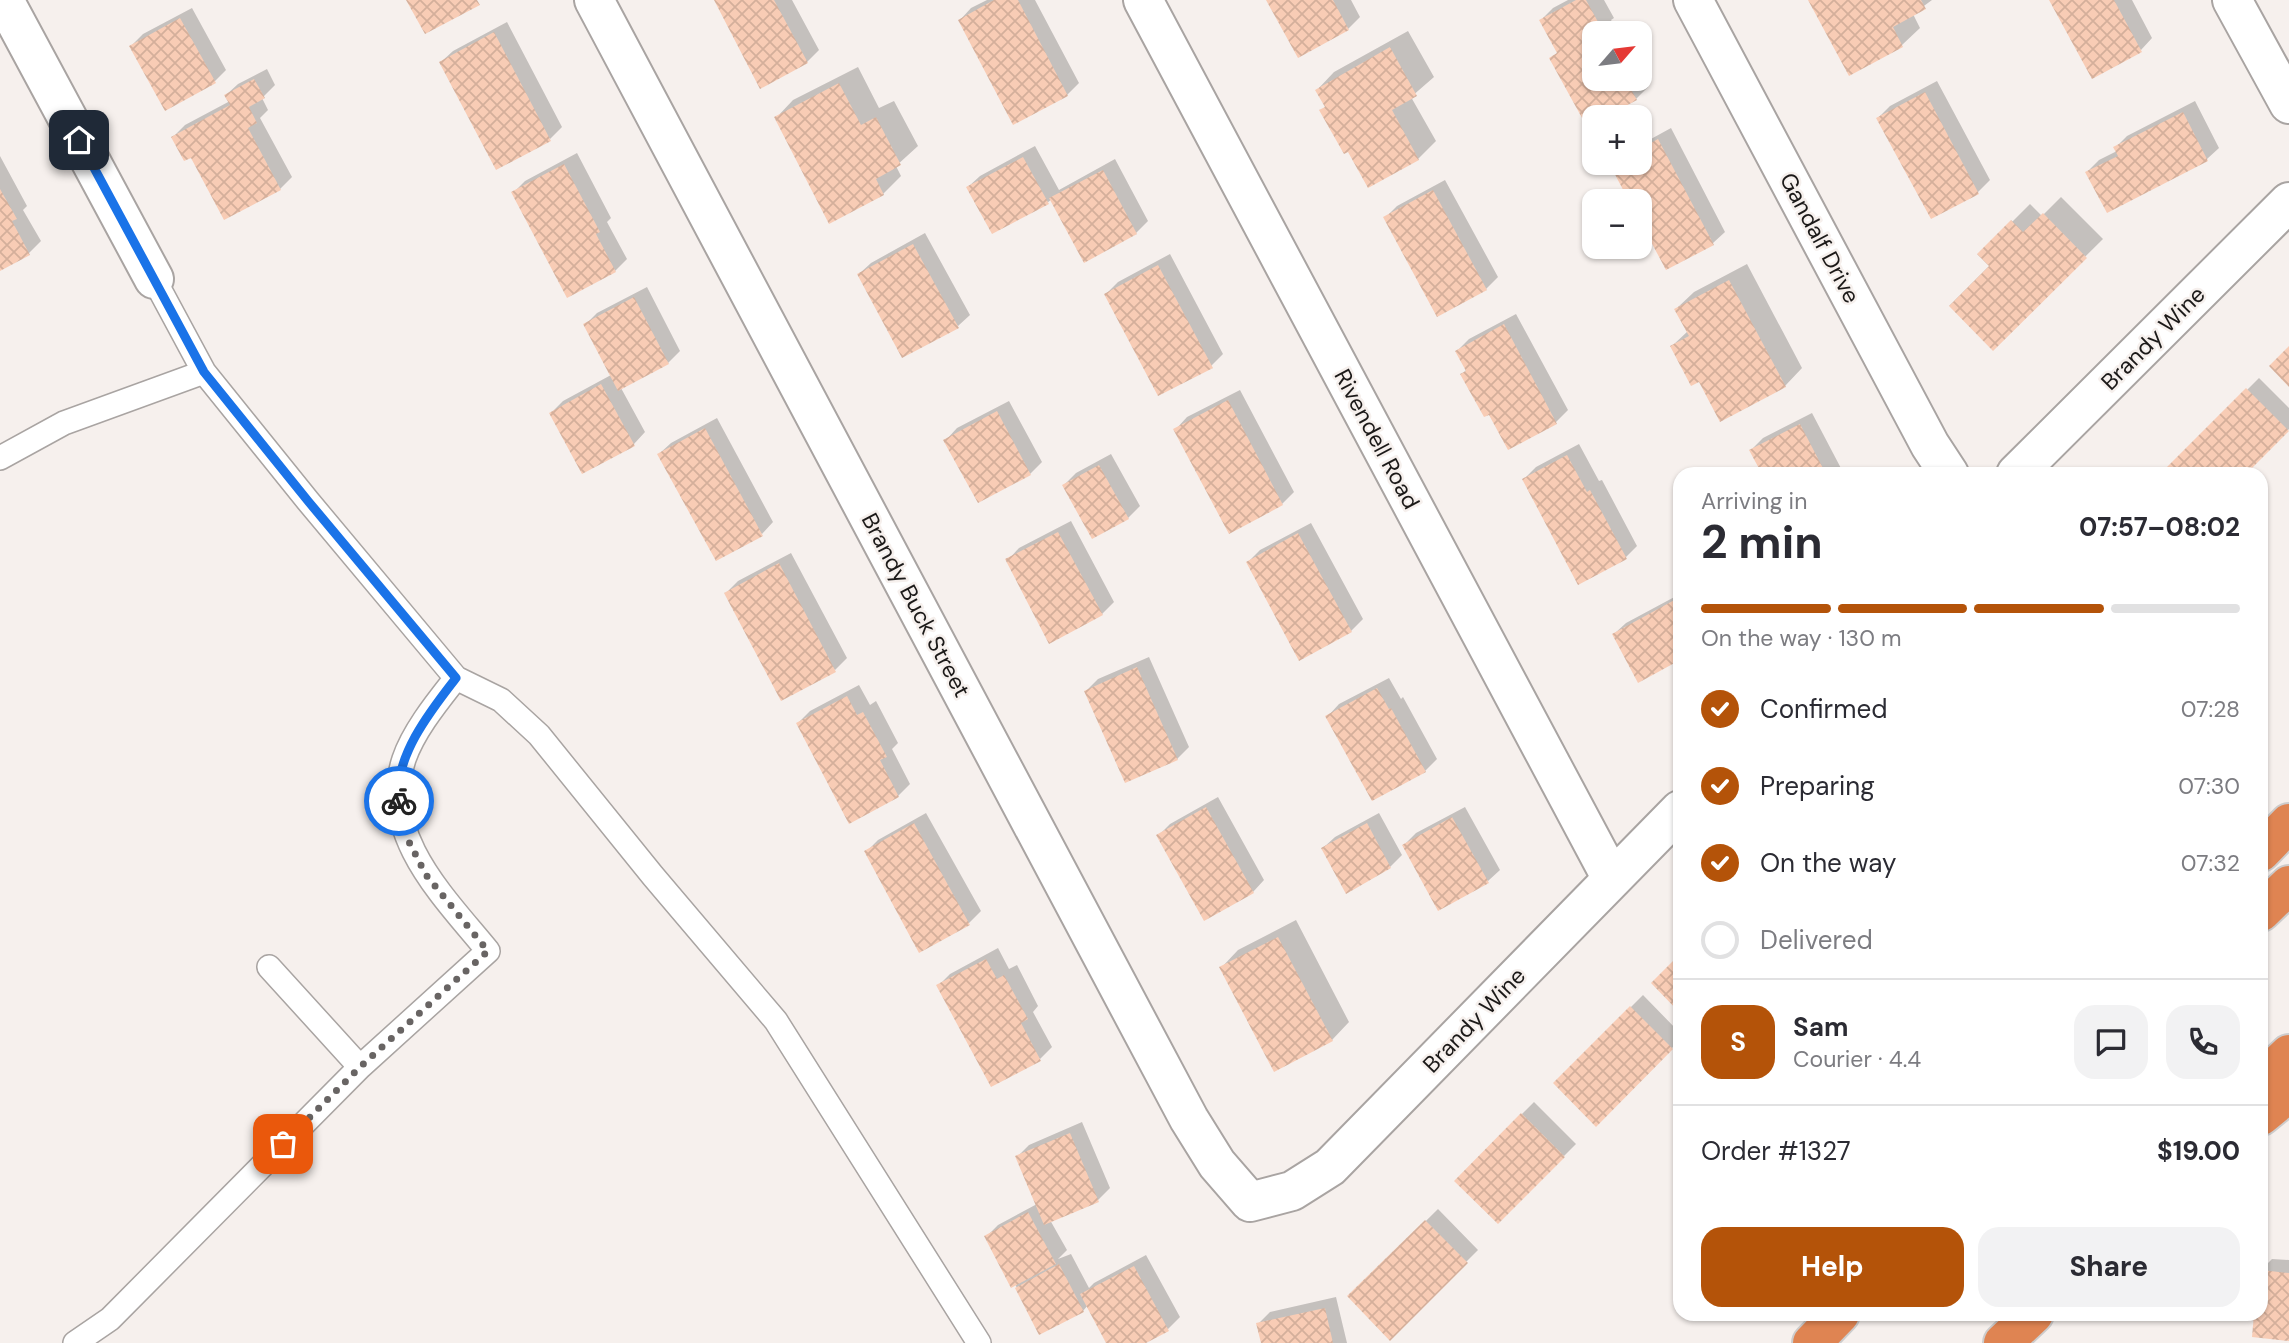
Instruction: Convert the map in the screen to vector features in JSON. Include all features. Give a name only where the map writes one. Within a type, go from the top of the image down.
[{"type":"highway","points":[[2268,845],[2289,823]]},
{"type":"highway","points":[[2268,906],[2289,886]]},
{"type":"highway","points":[[2268,1075],[2289,1054]]},
{"type":"highway","points":[[2268,1110],[2289,1093]]},
{"type":"highway","points":[[1801,1343],[1819,1321]]},
{"type":"highway","points":[[1812,1343],[1833,1321]]},
{"type":"highway","points":[[1993,1343],[2015,1321]]},
{"type":"highway","points":[[2003,1343],[2027,1321]]},
{"type":"street","points":[[2,0],[154,279]]},
{"type":"street","name":"Brandy Buck Street","points":[[594,0],[1189,1119],[1217,1164],[1250,1202]]},
{"type":"street","name":"Rivendell Road","points":[[1143,0],[1612,879]]},
{"type":"street","name":"Gandalf Drive","points":[[1693,0],[1930,445],[1944,467]]},
{"type":"street","points":[[2232,0],[2289,104]]},
{"type":"street","name":"Brandy Wine","points":[[2023,467],[2289,202]]},
{"type":"street","name":"Brandy Wine","points":[[1250,1202],[1292,1191],[1330,1167],[1673,817]]},
{"type":"lane","points":[[154,279],[204,372],[456,678],[501,700],[539,735],[653,876],[776,1021],[979,1343]]},
{"type":"lane","points":[[0,458],[64,423],[204,372]]},
{"type":"lane","points":[[75,1343],[110,1319],[360,1067],[488,951],[426,875],[405,834],[398,797],[404,759],[428,715],[456,678]]},
{"type":"lane","points":[[269,967],[360,1067]]},
{"type":"building","points":[[406,0],[477,0],[480,5],[425,34]]},
{"type":"building","points":[[714,0],[774,0],[808,63],[760,89]]},
{"type":"building","points":[[994,0],[1018,0],[1068,96],[1013,125],[958,20]]},
{"type":"building","points":[[1266,0],[1333,0],[1349,30],[1298,58]]},
{"type":"building","points":[[1576,0],[1586,0],[1598,21],[1582,21],[1582,91],[1632,91],[1637,100],[1628,105],[1582,105],[1582,118],[1549,58],[1557,53],[1539,20]]},
{"type":"building","points":[[1808,0],[1921,0],[1926,9],[1893,27],[1903,47],[1849,76]]},
{"type":"building","points":[[2049,0],[2114,0],[2142,52],[2092,79]]},
{"type":"building","points":[[180,18],[216,83],[165,111],[129,46]]},
{"type":"building","points":[[494,32],[551,141],[496,170],[439,62]]},
{"type":"building","points":[[1390,47],[1417,96],[1392,110],[1419,160],[1368,188],[1348,152],[1344,154],[1319,110],[1325,107],[1315,90]]},
{"type":"building","points":[[254,79],[265,98],[249,107],[257,123],[248,128],[281,190],[224,220],[191,158],[184,161],[171,137],[230,105],[224,95]]},
{"type":"building","points":[[839,83],[861,125],[876,117],[901,165],[876,179],[884,195],[829,224],[774,117]]},
{"type":"building","points":[[1925,92],[1979,194],[1931,219],[1876,118]]},
{"type":"building","points":[[2183,112],[2208,161],[2107,213],[2085,172],[2118,156],[2113,147]]},
{"type":"building","points":[[1658,139],[1714,245],[1666,270],[1652,244],[1652,189],[1623,189],[1615,175],[1652,175],[1652,142]]},
{"type":"building","points":[[1023,157],[1049,204],[992,234],[966,187]]},
{"type":"building","points":[[564,164],[600,232],[596,234],[616,272],[567,298],[511,192]]},
{"type":"building","points":[[1103,170],[1137,234],[1084,263],[1049,198]]},
{"type":"building","points":[[0,189],[17,219],[12,221],[30,255],[0,271]]},
{"type":"building","points":[[1433,190],[1487,290],[1437,317],[1383,217]]},
{"type":"building","points":[[2043,213],[2087,258],[1993,351],[1949,306],[1989,266],[1977,254],[2011,220],[2023,232]]},
{"type":"building","points":[[913,244],[959,328],[902,358],[857,274]]},
{"type":"building","points":[[1158,265],[1213,368],[1158,396],[1104,294]]},
{"type":"building","points":[[1729,280],[1786,387],[1720,422],[1699,382],[1691,386],[1670,346],[1689,336],[1674,309]]},
{"type":"building","points":[[634,297],[669,364],[618,391],[583,324]]},
{"type":"building","points":[[1504,324],[1557,424],[1508,450],[1489,415],[1484,417],[1460,374],[1466,371],[1455,351]]},
{"type":"building","points":[[2289,346],[2289,387],[2269,366]]},
{"type":"building","points":[[601,384],[635,446],[582,474],[549,413]]},
{"type":"building","points":[[2246,388],[2289,431],[2253,467],[2167,467]]},
{"type":"building","points":[[1228,400],[1283,505],[1229,534],[1173,429]]},
{"type":"building","points":[[997,411],[1031,475],[978,503],[943,440]]},
{"type":"building","points":[[1800,424],[1822,467],[1758,467],[1749,450]]},
{"type":"building","points":[[705,428],[763,536],[716,561],[657,454]]},
{"type":"building","points":[[1567,455],[1587,492],[1590,490],[1627,559],[1578,585],[1522,479]]},
{"type":"building","points":[[1099,465],[1129,519],[1092,539],[1062,485]]},
{"type":"building","points":[[1058,532],[1103,615],[1049,644],[1005,559]]},
{"type":"building","points":[[1298,533],[1352,632],[1299,661],[1246,562]]},
{"type":"building","points":[[779,563],[836,672],[781,701],[724,593]]},
{"type":"building","points":[[1673,601],[1673,664],[1638,683],[1612,634]]},
{"type":"building","points":[[1137,667],[1178,760],[1125,783],[1084,691]]},
{"type":"building","points":[[1377,688],[1426,772],[1372,801],[1325,716]]},
{"type":"building","points":[[847,696],[857,715],[863,712],[887,757],[880,760],[899,797],[849,824],[796,723]]},
{"type":"building","points":[[1206,807],[1254,893],[1204,921],[1156,835]]},
{"type":"building","points":[[1452,817],[1489,883],[1438,911],[1402,845]]},
{"type":"building","points":[[914,823],[970,925],[919,953],[864,851]]},
{"type":"building","points":[[1367,823],[1391,868],[1346,894],[1321,848]]},
{"type":"building","points":[[1278,937],[1333,1041],[1274,1072],[1219,967]]},
{"type":"building","points":[[986,959],[997,979],[1004,975],[1028,1019],[1021,1023],[1041,1061],[991,1087],[936,985]]},
{"type":"building","points":[[1673,961],[1673,1006],[1651,983]]},
{"type":"building","points":[[1630,1006],[1673,1049],[1596,1127],[1553,1083]]},
{"type":"building","points":[[1521,1113],[1565,1157],[1498,1224],[1454,1181]]},
{"type":"building","points":[[1070,1133],[1099,1202],[1044,1225],[1015,1156]]},
{"type":"building","points":[[1028,1212],[1056,1264],[1011,1288],[984,1236]]},
{"type":"building","points":[[1425,1220],[1468,1263],[1390,1341],[1347,1296]]},
{"type":"building","points":[[1059,1264],[1084,1312],[1039,1335],[1015,1288]]},
{"type":"building","points":[[1134,1266],[1169,1331],[1146,1343],[1106,1343],[1080,1294]]},
{"type":"building","points":[[2268,1271],[2289,1273],[2289,1341],[2252,1337],[2253,1321],[2268,1321]]},
{"type":"building","points":[[1325,1308],[1333,1343],[1261,1343],[1256,1323]]},
{"type":"way so far","points":[[283,1144],[360,1067],[488,951],[426,875],[405,834],[399,801]]},
{"type":"route","points":[[79,140],[204,372],[456,678],[428,715],[404,759],[399,801]]}]
